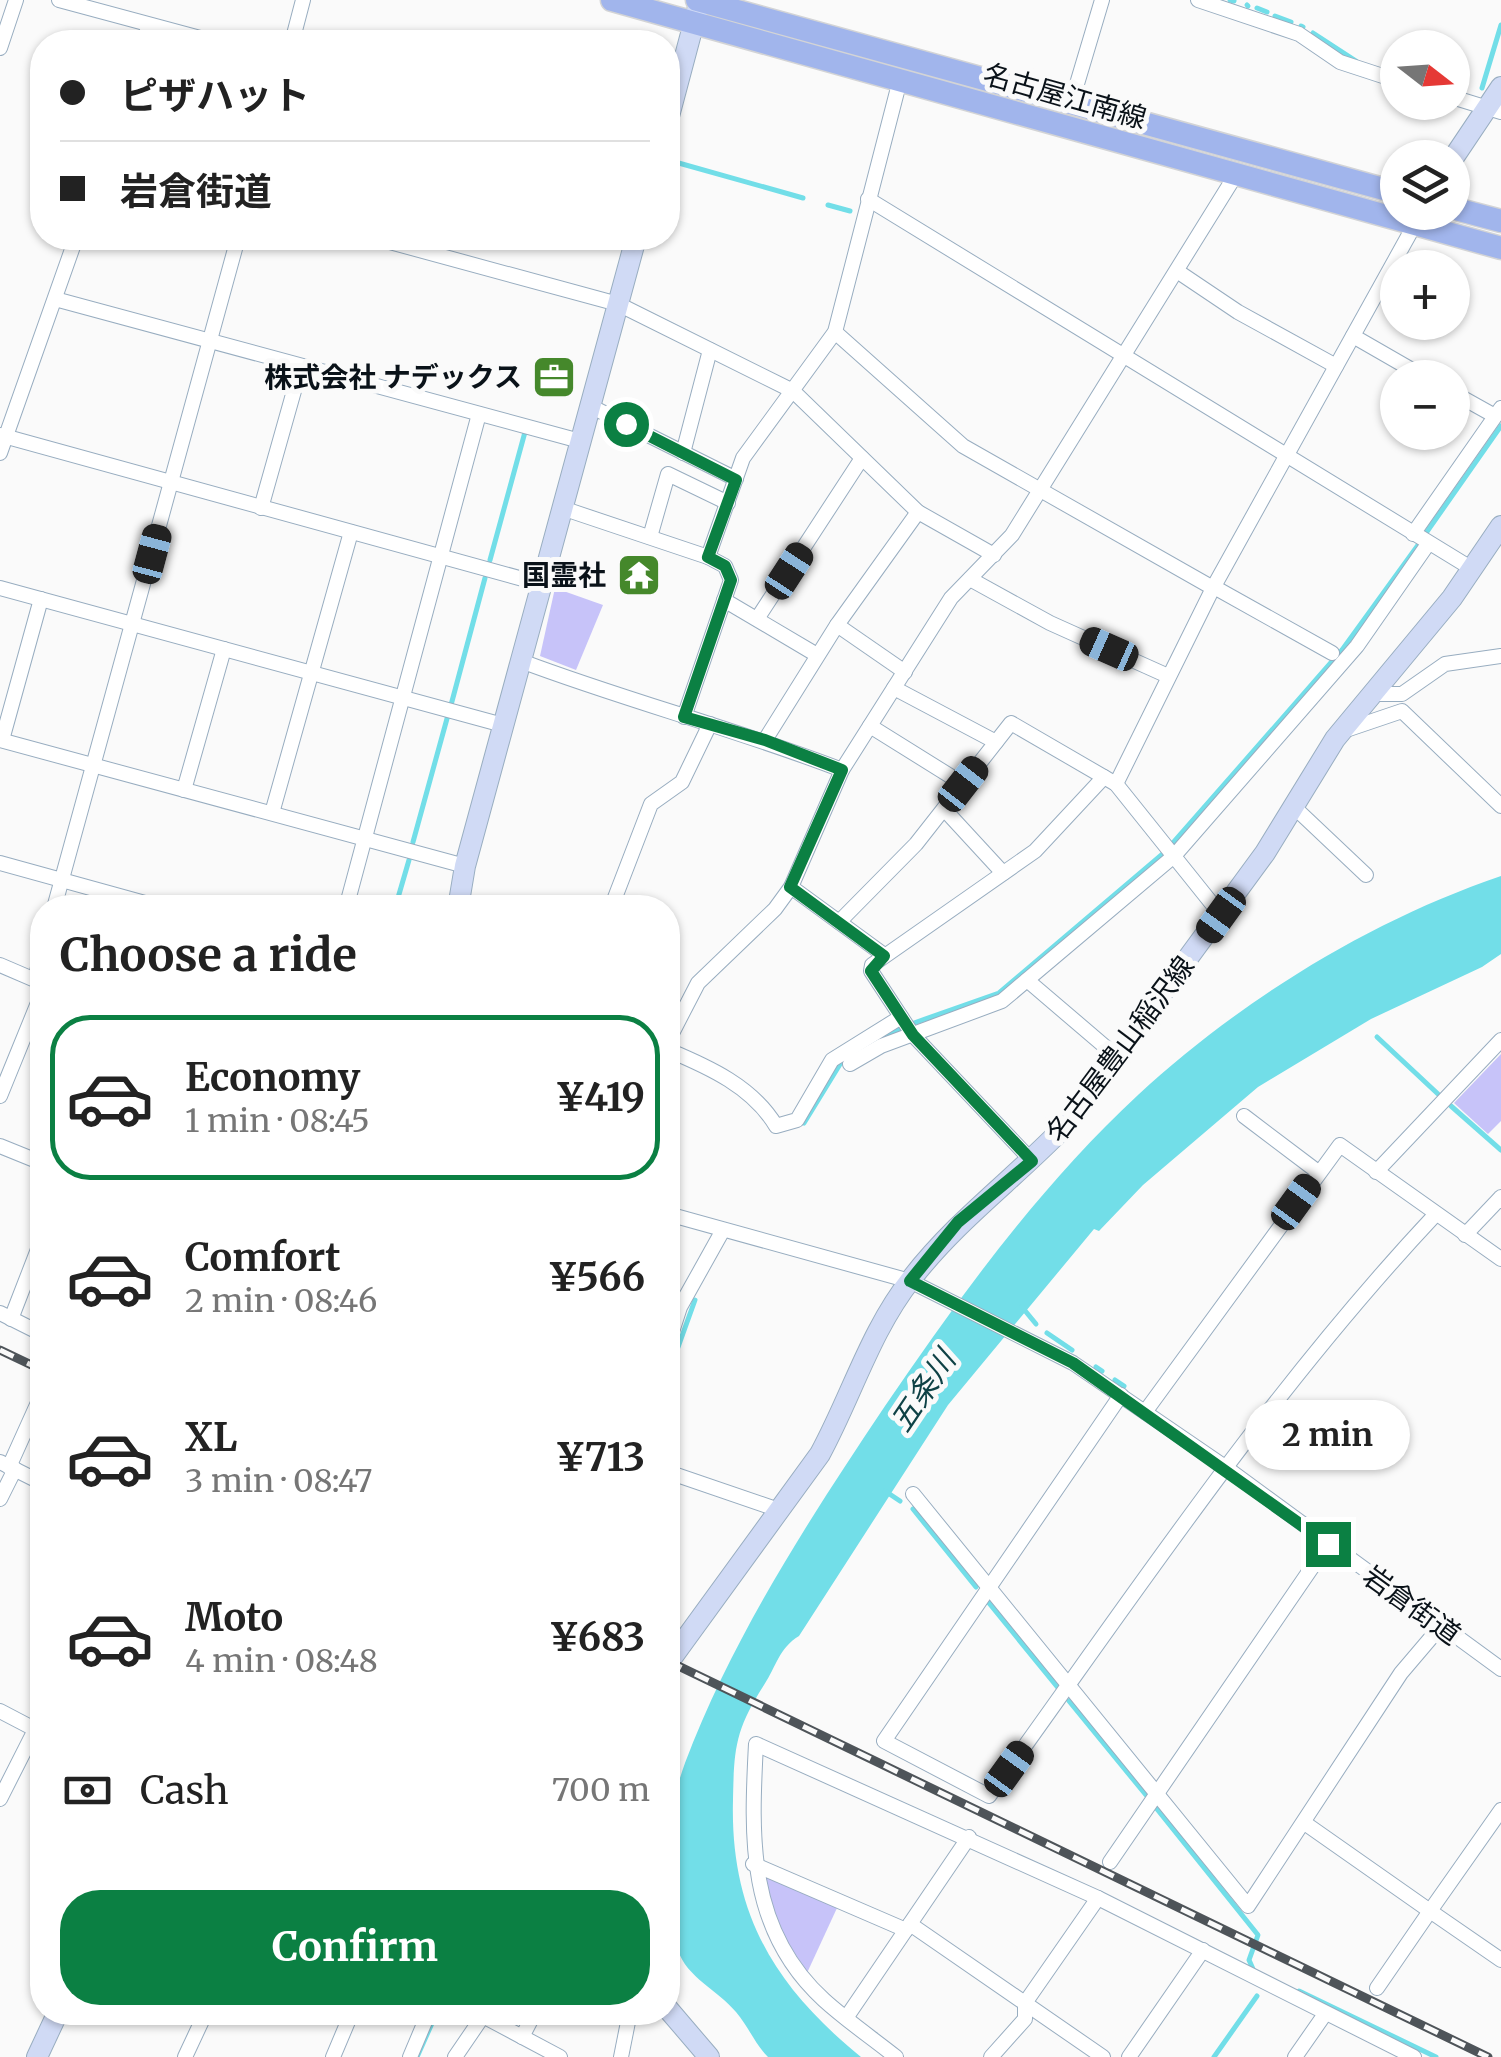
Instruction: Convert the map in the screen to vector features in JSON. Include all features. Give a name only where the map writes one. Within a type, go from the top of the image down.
[{"type":"main road","name":"名古屋江南線","points":[[612,0],[698,6],[1380,189]]},
{"type":"main road","name":"名古屋江南線","points":[[698,6],[900,80],[1235,176],[1380,209]]},
{"type":"main road","points":[[680,74],[698,6]]},
{"type":"main road","points":[[1469,140],[1494,110],[1501,87]]},
{"type":"main road","points":[[1470,213],[1501,221]]},
{"type":"main road","name":"名古屋江南線","points":[[1451,230],[1501,248]]},
{"type":"main road","points":[[460,895],[633,250]]},
{"type":"main road","name":"名古屋豊山稲沢線","points":[[680,1646],[820,1454],[840,1418],[864,1352],[910,1281],[958,1222],[1032,1161],[1064,1127],[1221,915],[1340,732],[1474,570],[1501,526]]},
{"type":"main road","points":[[680,2023],[709,2057]]},
{"type":"main road","points":[[37,2057],[52,2025]]},
{"type":"street","points":[[0,48],[16,0]]},
{"type":"street","points":[[59,0],[171,30]]},
{"type":"street","points":[[295,30],[304,0]]},
{"type":"street","points":[[1071,104],[1102,0]]},
{"type":"street","points":[[1198,0],[1300,34],[1340,62],[1380,75]]},
{"type":"street","points":[[147,30],[149,24]]},
{"type":"street","points":[[708,557],[743,458],[835,332],[900,80]]},
{"type":"street","points":[[1470,103],[1494,110]]},
{"type":"street","points":[[680,1018],[698,983],[775,909],[790,887],[842,770],[952,598],[1012,536],[1235,176]]},
{"type":"street","points":[[868,199],[1474,570]]},
{"type":"street","points":[[1032,1161],[913,1035],[871,971],[884,956],[1034,852],[1110,781],[1410,230]]},
{"type":"street","points":[[72,250],[3,442],[171,483],[542,584]]},
{"type":"street","points":[[58,895],[235,250]]},
{"type":"street","points":[[419,250],[618,304],[793,391],[918,512],[994,555]]},
{"type":"street","points":[[1177,270],[1238,312],[1336,366]]},
{"type":"street","points":[[55,299],[580,441]]},
{"type":"street","points":[[835,332],[963,446],[1332,653]]},
{"type":"street","points":[[1353,336],[1395,360]]},
{"type":"street","points":[[683,453],[710,350]]},
{"type":"street","points":[[261,508],[302,366]]},
{"type":"street","points":[[1412,534],[1498,412],[1470,400]]},
{"type":"street","points":[[590,406],[736,480]]},
{"type":"street","points":[[350,895],[479,414]]},
{"type":"street","points":[[757,620],[862,458]]},
{"type":"street","points":[[650,537],[668,474],[728,503]]},
{"type":"street","points":[[562,508],[708,557],[728,573],[731,580],[684,717]]},
{"type":"street","points":[[765,740],[837,625],[918,512]]},
{"type":"street","points":[[272,813],[350,532]]},
{"type":"street","points":[[850,1064],[881,1046],[1002,1000],[1170,851],[1357,646],[1428,544]]},
{"type":"street","points":[[970,579],[1050,623],[1168,676]]},
{"type":"street","points":[[0,588],[503,725]]},
{"type":"street","points":[[40,599],[1,740],[465,866]]},
{"type":"street","points":[[724,600],[818,655]]},
{"type":"street","points":[[837,625],[904,672]]},
{"type":"street","points":[[184,790],[224,649]]},
{"type":"street","points":[[1371,694],[1402,694],[1445,664],[1501,656]]},
{"type":"street","points":[[520,661],[635,704],[765,740],[842,770]]},
{"type":"street","points":[[894,688],[996,742]]},
{"type":"street","points":[[1340,732],[1402,712],[1501,806]]},
{"type":"street","points":[[839,922],[916,844],[1011,723],[1110,781],[1221,915]]},
{"type":"street","points":[[615,895],[651,804],[682,782],[710,724]]},
{"type":"street","points":[[870,726],[963,784]]},
{"type":"street","points":[[1293,806],[1366,875]]},
{"type":"street","points":[[944,809],[1003,873]]},
{"type":"street","points":[[0,864],[116,895]]},
{"type":"street","points":[[790,887],[884,956]]},
{"type":"street","points":[[0,965],[30,980]]},
{"type":"street","points":[[1026,980],[1116,1056]]},
{"type":"street","points":[[0,1096],[30,1013]]},
{"type":"street","points":[[680,1056],[736,1084],[764,1106],[776,1126],[797,1120],[840,1053],[901,1017]]},
{"type":"street","points":[[1376,1172],[1501,1040]]},
{"type":"street","points":[[1244,1116],[1318,1172]]},
{"type":"street","points":[[1145,1412],[1340,1145],[1501,1259]]},
{"type":"street","points":[[0,1146],[30,1159]]},
{"type":"street","points":[[1466,1235],[1501,1197]]},
{"type":"street","points":[[1120,1395],[884,1741],[989,1796],[1225,1467],[1380,1273],[1435,1215]]},
{"type":"street","points":[[680,1217],[910,1281]]},
{"type":"street","points":[[680,1308],[723,1230]]},
{"type":"street","points":[[30,1265],[6,1316],[30,1328]]},
{"type":"street","name":"岩倉街道","points":[[910,1281],[1073,1363],[1225,1467],[1501,1669]]},
{"type":"street","points":[[0,1498],[8,1466],[30,1419]]},
{"type":"street","points":[[680,1476],[779,1510]]},
{"type":"street","points":[[913,1494],[1248,1906],[1306,1824],[1401,1673],[1441,1626]]},
{"type":"street","points":[[1110,1862],[1328,1544]]},
{"type":"street","points":[[0,1711],[30,1722]]},
{"type":"street","points":[[0,1799],[30,1744]]},
{"type":"street","points":[[896,2057],[822,1998],[789,1958],[761,1894],[754,1864],[756,1744],[1098,1898],[1414,2057]]},
{"type":"street","points":[[1377,1988],[1501,1810]]},
{"type":"street","points":[[1306,1824],[1501,1960]]},
{"type":"street","points":[[846,2018],[969,1837]]},
{"type":"street","points":[[754,1864],[908,1927],[1103,2057]]},
{"type":"street","points":[[991,2057],[1025,2019],[1026,2003],[1098,1898]]},
{"type":"street","points":[[1128,2057],[1204,1950]]},
{"type":"street","points":[[1295,2057],[1325,2014]]},
{"type":"street","points":[[186,2057],[200,2025]]},
{"type":"street","points":[[333,2057],[347,2025]]},
{"type":"street","points":[[410,2057],[424,2025]]},
{"type":"street","points":[[456,2057],[477,2025]]},
{"type":"street","points":[[501,2025],[560,2057]]},
{"type":"street","points":[[522,2036],[528,2025]]},
{"type":"street","points":[[621,2057],[627,2025]]},
{"type":"shaded area","points":[[555,588],[603,605],[576,670],[540,656]]},
{"type":"shaded area","points":[[1501,1054],[1501,1121],[1488,1134],[1454,1103]]},
{"type":"shaded area","points":[[761,1874],[837,1908],[807,1973],[774,1920]]},
{"type":"water","name":"五条川","points":[[1501,876],[1501,954],[1482,967],[1371,1019],[1258,1087],[1143,1185],[1099,1231],[1094,1229],[948,1405],[799,1636],[782,1652],[747,1715],[738,1740],[733,1800],[740,1878],[750,1913],[782,1975],[804,2003],[861,2057],[768,2057],[736,2012],[695,1976],[680,1955],[680,1779],[726,1669],[801,1535],[972,1283],[1035,1204],[1102,1130],[1178,1060],[1263,996],[1355,940],[1452,894]]},
{"type":"waterway","points":[[1230,0],[1234,1]]},
{"type":"waterway","points":[[1257,8],[1267,12]]},
{"type":"waterway","points":[[1275,16],[1291,22]]},
{"type":"waterway","points":[[1482,88],[1501,25]]},
{"type":"waterway","points":[[1313,33],[1356,61]]},
{"type":"waterway","points":[[680,163],[803,198]]},
{"type":"waterway","points":[[828,205],[850,211]]},
{"type":"waterway","points":[[1426,533],[1501,426]]},
{"type":"waterway","points":[[490,560],[525,432]]},
{"type":"waterway","points":[[914,1023],[999,993],[1165,852],[1342,650],[1421,541]]},
{"type":"waterway","points":[[451,705],[485,578]]},
{"type":"waterway","points":[[413,842],[448,715]]},
{"type":"waterway","points":[[399,895],[409,860]]},
{"type":"waterway","points":[[876,1040],[903,1027]]},
{"type":"waterway","points":[[1377,1037],[1438,1094]]},
{"type":"waterway","points":[[804,1123],[842,1061]]},
{"type":"waterway","points":[[1451,1106],[1501,1150]]},
{"type":"waterway","points":[[680,1342],[695,1300]]},
{"type":"waterway","points":[[1022,1307],[1036,1324]]},
{"type":"waterway","points":[[1047,1333],[1072,1350]]},
{"type":"waterway","points":[[1096,1367],[1102,1371]]},
{"type":"waterway","points":[[1115,1380],[1124,1386]]},
{"type":"waterway","points":[[885,1491],[900,1501]]},
{"type":"waterway","points":[[913,1509],[976,1587]]},
{"type":"waterway","points":[[989,1603],[1059,1689]]},
{"type":"waterway","points":[[1069,1701],[1146,1795]]},
{"type":"waterway","points":[[1157,1809],[1258,1935],[1249,1960],[1253,1969]]},
{"type":"waterway","points":[[1299,1991],[1436,2057]]},
{"type":"waterway","points":[[1214,2057],[1257,1996]]},
{"type":"waterway","points":[[417,2057],[431,2025]]},
{"type":"railway","points":[[0,1350],[30,1364]]},
{"type":"railway","points":[[680,1667],[1488,2057]]},
{"type":"place","name":"株式会社 ナデックス","points":[[554,377]]},
{"type":"place","name":"国霊社","points":[[639,575]]},
{"type":"route","points":[[626,424],[736,480],[708,557],[725,566],[731,580],[684,717],[765,740],[842,770],[790,887],[884,956],[872,964],[871,971],[913,1035],[1032,1161],[958,1222],[910,1281],[1073,1363],[1225,1467],[1328,1544]]}]
